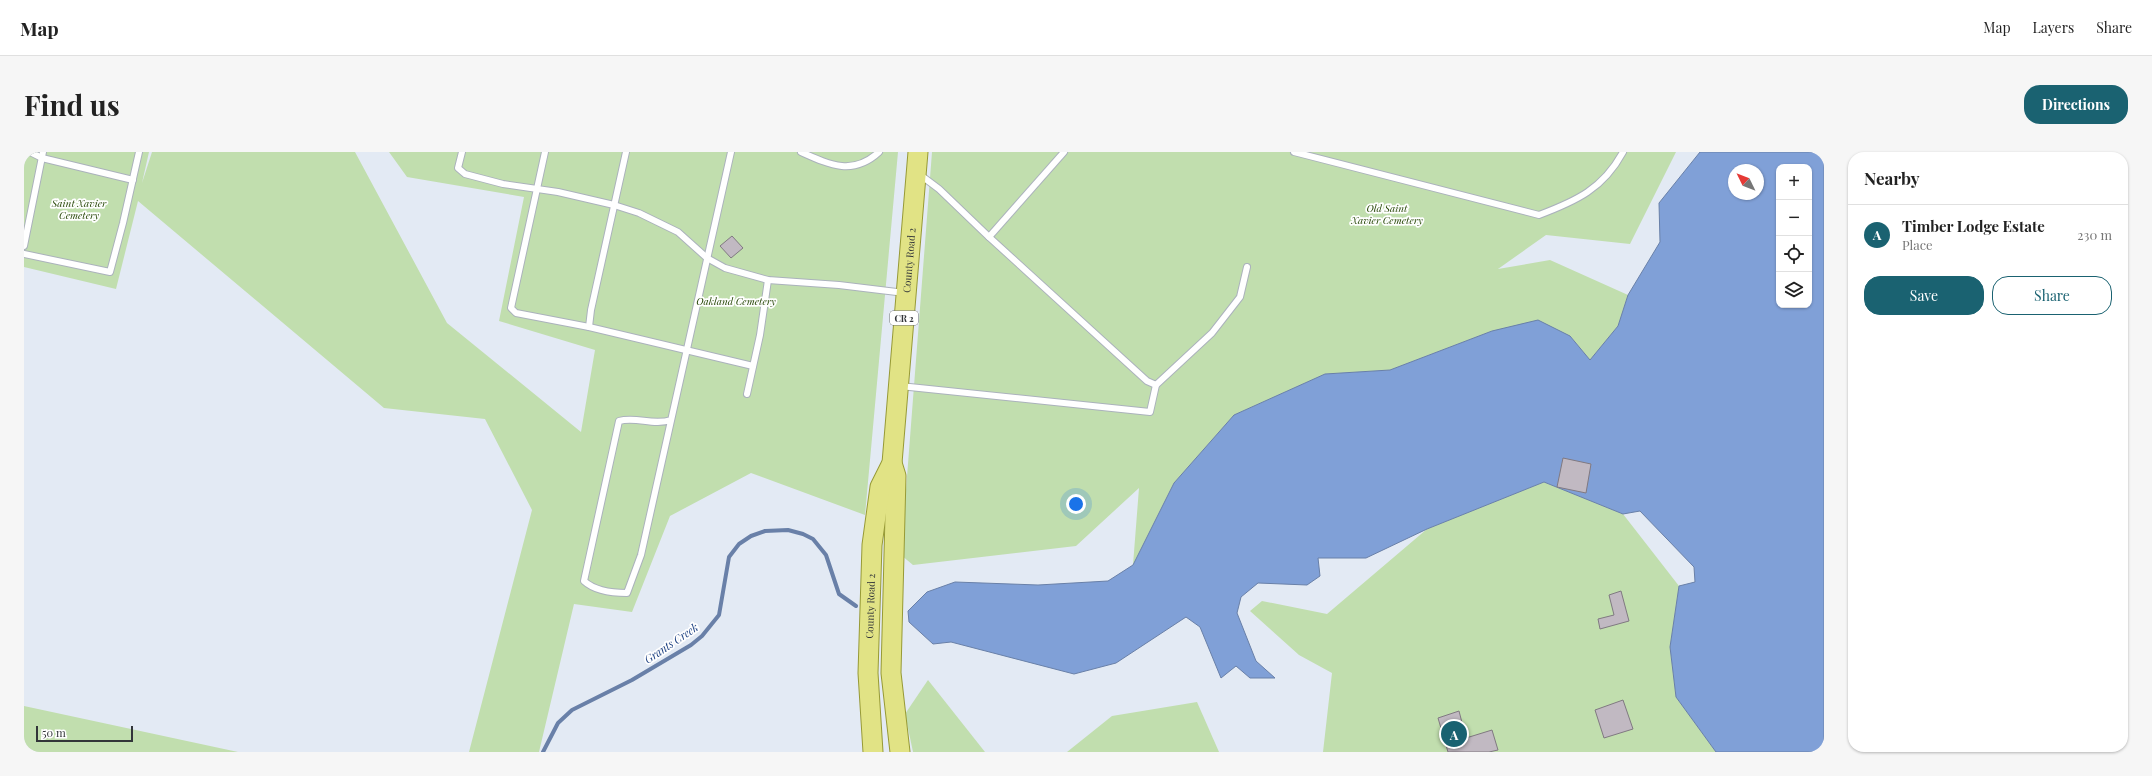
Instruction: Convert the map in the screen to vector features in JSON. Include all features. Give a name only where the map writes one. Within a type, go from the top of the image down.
[{"type":"main road","name":"County Road 2","points":[[900,752],[891,673],[896,476],[892,463],[918,152]]},
{"type":"main road","name":"County Road 2","points":[[873,752],[868,673],[872,545],[880,487],[892,463]]},
{"type":"lane","points":[[30,152],[133,180]]},
{"type":"lane","points":[[24,254],[110,272],[139,152]]},
{"type":"lane","points":[[462,152],[458,168],[465,174],[503,184],[558,192],[614,205],[639,213],[678,232],[707,258],[725,268],[768,280],[839,285],[906,293]]},
{"type":"lane","points":[[545,152],[511,308],[516,313],[589,327],[753,366]]},
{"type":"lane","points":[[589,327],[591,310],[626,152]]},
{"type":"lane","points":[[671,420],[662,423],[629,418],[618,421],[584,581],[592,587],[617,593],[627,592],[641,555],[731,152]]},
{"type":"lane","points":[[801,152],[841,167],[868,162],[879,152]]},
{"type":"lane","points":[[988,237],[1064,152]]},
{"type":"lane","points":[[1294,152],[1539,215],[1574,202],[1601,184],[1623,152]]},
{"type":"lane","points":[[24,246],[42,155]]},
{"type":"lane","points":[[917,172],[939,188],[988,237],[1147,381],[1156,385]]},
{"type":"lane","points":[[898,386],[1150,412],[1156,385],[1212,333],[1240,297],[1247,267]]},
{"type":"lane","points":[[747,394],[768,280]]},
{"type":"green space","name":"Oakland Cemetery","points":[[24,152],[149,152],[142,183],[152,152],[355,152],[447,323],[581,432],[595,350],[499,321],[524,197],[407,177],[389,152],[898,152],[865,515],[751,473],[670,516],[632,612],[574,604],[539,752],[469,752],[532,510],[485,419],[384,408],[138,201],[116,289],[24,267]]},
{"type":"green space","name":"Old Saint Xavier Cemetery","points":[[932,152],[1676,152],[1630,244],[1546,235],[1498,269],[1550,260],[1628,295],[1618,326],[1590,360],[1570,336],[1492,331],[1390,370],[1325,374],[1234,415],[1174,483],[1133,565],[1139,488],[1076,546],[913,565],[901,555]]},
{"type":"green space","points":[[1544,482],[1623,514],[1679,586],[1670,647],[1676,697],[1716,752],[1323,752],[1332,673],[1299,655],[1250,611],[1262,601],[1327,614],[1427,529]]},
{"type":"green space","points":[[928,680],[985,752],[913,752],[905,714]]},
{"type":"green space","points":[[1197,702],[1219,752],[1067,752],[1112,716]]},
{"type":"green space","points":[[24,706],[238,752],[24,752]]},
{"type":"water","points":[[1700,152],[1824,152],[1824,752],[1716,752],[1676,697],[1670,647],[1679,586],[1695,582],[1694,567],[1640,511],[1623,514],[1544,482],[1427,529],[1366,558],[1318,558],[1320,576],[1307,585],[1258,583],[1241,597],[1237,613],[1256,661],[1275,678],[1250,678],[1236,666],[1221,678],[1200,627],[1186,617],[1116,663],[1074,674],[951,642],[933,644],[909,622],[908,611],[927,592],[955,582],[1038,585],[1108,581],[1133,565],[1174,483],[1234,415],[1325,374],[1390,370],[1492,331],[1538,320],[1570,336],[1590,360],[1618,326],[1628,295],[1660,242],[1659,203]]},
{"type":"building","points":[[732,236],[743,248],[731,258],[720,246]]},
{"type":"building","points":[[1563,458],[1591,464],[1586,493],[1557,487]]},
{"type":"building","points":[[1621,591],[1629,621],[1600,629],[1598,619],[1614,615],[1609,595]]},
{"type":"building","points":[[1623,700],[1633,729],[1604,738],[1595,710]]},
{"type":"building","points":[[1459,711],[1466,738],[1492,730],[1498,750],[1489,752],[1448,752],[1438,718]]},
{"type":"waterway","name":"Grants Creek","points":[[543,752],[558,723],[572,710],[632,680],[691,645],[702,636],[719,615],[729,557],[739,544],[751,536],[765,531],[788,530],[803,534],[813,539],[826,555],[839,594],[856,606]]},
{"type":"place","name":"Timber Lodge Estate","points":[[1454,734]]},
{"type":"park label","name":"Saint Xavier Cemetery","points":[[79,208]]}]
